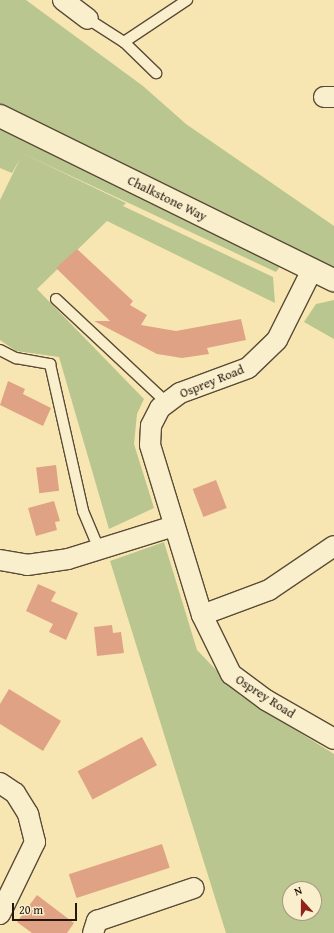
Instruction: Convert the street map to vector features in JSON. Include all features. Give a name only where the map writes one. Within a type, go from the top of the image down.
[{"type":"street","points":[[65,1],[88,20]]},
{"type":"street","name":"Chalkstone Way","points":[[0,116],[334,280]]},
{"type":"street","name":"Osprey Road","points":[[312,270],[277,340],[248,368],[180,393],[167,403],[151,426],[150,446],[202,615],[231,674],[266,700],[334,739]]},
{"type":"street","points":[[0,560],[27,565],[68,559],[174,526]]},
{"type":"street","points":[[202,615],[269,590],[334,546]]},
{"type":"street","points":[[0,783],[15,792],[28,814],[35,842],[0,914]]},
{"type":"street","points":[[94,933],[97,921],[194,888]]},
{"type":"lane","points":[[124,42],[187,0]]},
{"type":"lane","points":[[88,20],[124,42],[156,73]]},
{"type":"lane","points":[[56,299],[167,403]]},
{"type":"lane","points":[[0,350],[16,358],[50,364],[83,511],[99,549]]},
{"type":"green space","points":[[0,0],[26,0],[143,86],[186,124],[334,226],[334,275],[289,254],[276,272],[22,153],[126,203],[123,206],[273,277],[275,303],[107,221],[37,289],[144,399],[137,414],[134,444],[154,508],[109,529],[59,357],[16,351],[0,340],[0,200],[20,159],[12,173],[0,168]]},
{"type":"green space","points":[[334,300],[334,339],[304,322],[316,304]]},
{"type":"green space","points":[[164,542],[197,650],[241,696],[334,754],[334,933],[226,933],[110,561]]},
{"type":"building","points":[[77,249],[133,301],[130,305],[147,315],[141,325],[176,331],[241,319],[246,340],[207,348],[209,354],[182,358],[157,354],[94,321],[110,321],[56,268]]},
{"type":"building","points":[[8,381],[25,389],[23,394],[51,408],[43,426],[0,405]]},
{"type":"building","points":[[56,465],[59,491],[39,493],[36,467]]},
{"type":"building","points":[[216,480],[227,508],[203,517],[193,489]]},
{"type":"building","points":[[54,501],[60,521],[55,522],[57,530],[36,536],[28,508]]},
{"type":"building","points":[[38,584],[56,592],[51,601],[78,613],[66,640],[49,632],[53,624],[26,611]]},
{"type":"building","points":[[112,625],[113,633],[121,632],[124,653],[97,656],[94,627]]},
{"type":"building","points":[[9,689],[61,721],[43,751],[0,724],[0,704]]},
{"type":"building","points":[[142,737],[157,765],[93,800],[78,771]]},
{"type":"building","points":[[162,844],[170,868],[77,898],[69,874]]},
{"type":"building","points":[[37,895],[74,923],[67,933],[32,933],[17,922]]}]
